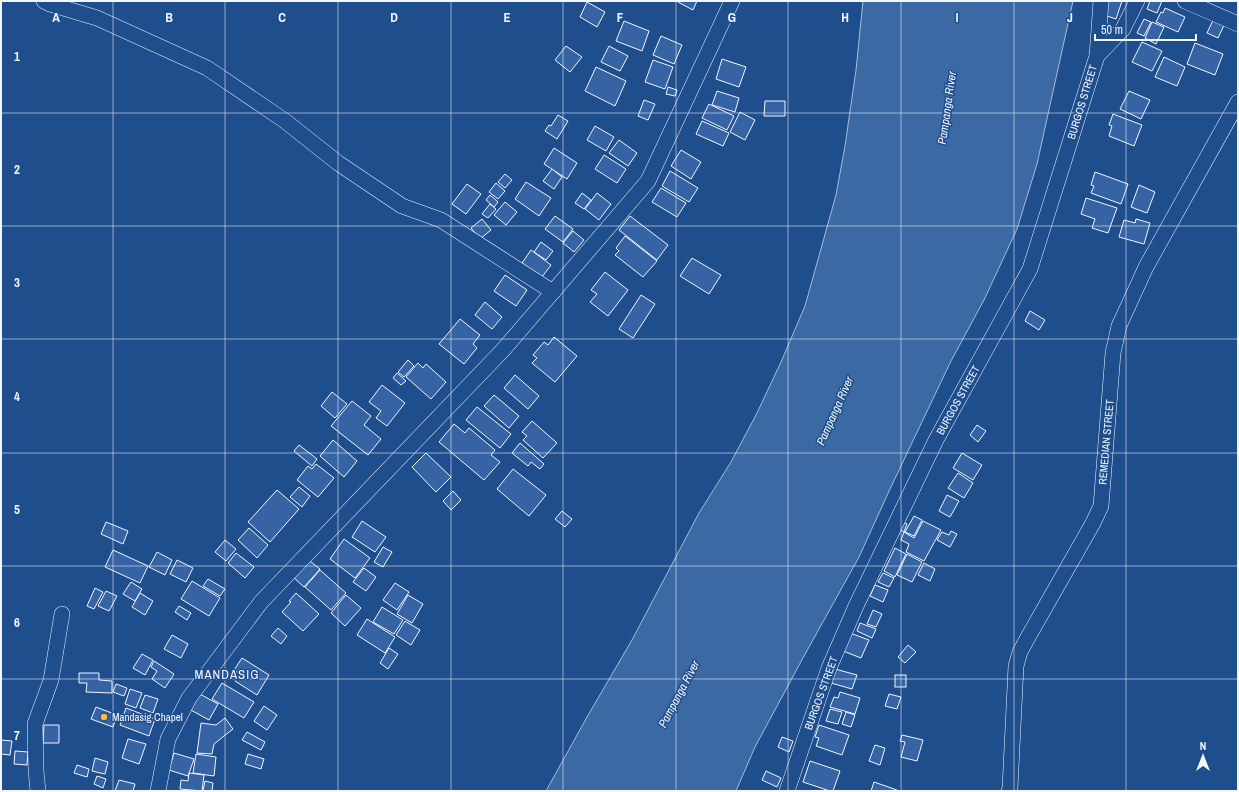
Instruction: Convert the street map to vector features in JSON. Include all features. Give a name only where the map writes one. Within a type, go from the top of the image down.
[{"type":"street","points":[[44,1],[97,18],[207,68],[286,121],[338,163],[402,206],[441,220],[553,292]]},
{"type":"street","points":[[158,791],[168,739],[188,698],[261,602],[503,350],[648,181],[732,1]]},
{"type":"street","name":"BURGOS STREET","points":[[787,791],[829,668],[856,606],[936,440],[1030,268],[1097,56],[1101,1]]},
{"type":"street","points":[[1097,56],[1123,29],[1137,1]]},
{"type":"street","points":[[1184,1],[1238,24]]},
{"type":"street","name":"REMEDIAN STREET","points":[[1009,791],[1016,666],[1020,652],[1093,523],[1101,506],[1113,353],[1119,326],[1146,267],[1238,102]]},
{"type":"street","points":[[38,791],[35,724],[51,680],[62,614]]},
{"type":"water","name":"Pampanga River","points":[[863,1],[1073,1],[1037,164],[1017,229],[984,300],[951,361],[859,557],[755,747],[736,791],[546,791],[632,640],[699,513],[731,462],[757,413],[805,306],[836,195],[856,70]]},
{"type":"building","points":[[678,1],[697,1],[693,10]]},
{"type":"building","points":[[1106,1],[1122,1],[1116,19],[1104,15]]},
{"type":"building","points":[[1150,1],[1162,1],[1157,13],[1147,9]]},
{"type":"building","points":[[587,2],[605,12],[597,27],[580,17]]},
{"type":"building","points":[[1165,8],[1185,17],[1178,32],[1156,22],[1161,12],[1163,13]]},
{"type":"building","points":[[1215,16],[1226,21],[1218,38],[1207,33]]},
{"type":"building","points":[[1144,19],[1151,22],[1144,36],[1137,33]]},
{"type":"building","points":[[624,21],[649,31],[642,51],[616,41]]},
{"type":"building","points":[[1152,22],[1164,27],[1156,44],[1145,38]]},
{"type":"building","points":[[661,36],[682,45],[674,64],[653,55]]},
{"type":"building","points":[[1142,42],[1162,51],[1152,71],[1132,62]]},
{"type":"building","points":[[1195,43],[1223,54],[1215,75],[1187,64]]},
{"type":"building","points":[[566,46],[582,57],[570,72],[555,60]]},
{"type":"building","points":[[609,46],[628,56],[620,71],[601,62]]},
{"type":"building","points":[[1164,57],[1185,67],[1177,86],[1155,77]]},
{"type":"building","points":[[722,59],[746,67],[739,87],[716,79]]},
{"type":"building","points":[[653,60],[673,67],[665,89],[645,82]]},
{"type":"building","points":[[596,67],[626,81],[615,106],[585,91]]},
{"type":"building","points":[[668,87],[677,90],[675,96],[666,94]]},
{"type":"building","points":[[717,91],[739,98],[735,112],[712,105]]},
{"type":"building","points":[[1129,91],[1150,100],[1141,119],[1120,109]]},
{"type":"building","points":[[644,100],[655,104],[648,120],[638,116]]},
{"type":"building","points":[[765,101],[785,101],[785,116],[764,116]]},
{"type":"building","points":[[709,104],[734,116],[727,130],[702,118]]},
{"type":"building","points":[[740,112],[755,120],[745,140],[730,132]]},
{"type":"building","points":[[1113,114],[1142,125],[1134,146],[1109,136],[1112,126],[1109,125]]},
{"type":"building","points":[[558,115],[568,121],[557,139],[545,131],[549,125],[551,126]]},
{"type":"building","points":[[702,121],[729,133],[723,146],[696,134]]},
{"type":"building","points":[[595,126],[614,137],[606,151],[587,140]]},
{"type":"building","points":[[619,140],[637,153],[628,166],[609,153]]},
{"type":"building","points":[[554,148],[577,163],[567,179],[544,164]]},
{"type":"building","points":[[681,150],[701,162],[691,179],[671,166]]},
{"type":"building","points":[[604,155],[626,169],[617,183],[595,169]]},
{"type":"building","points":[[552,169],[562,177],[554,189],[543,181]]},
{"type":"building","points":[[670,171],[698,188],[689,202],[662,186]]},
{"type":"building","points":[[1095,172],[1128,184],[1121,204],[1091,193],[1094,186],[1091,185]]},
{"type":"building","points":[[505,174],[512,180],[505,188],[498,182]]},
{"type":"building","points":[[526,182],[551,198],[539,216],[515,199]]},
{"type":"building","points":[[496,183],[505,191],[498,199],[489,192]]},
{"type":"building","points":[[467,184],[481,194],[466,214],[452,204]]},
{"type":"building","points":[[1139,185],[1155,192],[1147,213],[1131,207]]},
{"type":"building","points":[[661,188],[686,203],[677,217],[652,202]]},
{"type":"building","points":[[582,193],[591,200],[584,209],[575,203]]},
{"type":"building","points":[[597,193],[611,204],[599,220],[585,209]]},
{"type":"building","points":[[490,195],[498,202],[494,207],[486,200]]},
{"type":"building","points":[[1086,198],[1117,208],[1108,233],[1092,228],[1095,219],[1081,214]]},
{"type":"building","points":[[505,202],[517,212],[506,225],[494,215]]},
{"type":"building","points":[[490,204],[496,209],[488,218],[482,214]]},
{"type":"building","points":[[555,216],[573,229],[563,242],[545,229]]},
{"type":"building","points":[[630,216],[668,245],[657,260],[619,230]]},
{"type":"building","points":[[482,219],[491,230],[480,239],[471,228]]},
{"type":"building","points":[[1136,219],[1150,223],[1144,244],[1119,237],[1124,220],[1135,223]]},
{"type":"building","points":[[573,231],[584,240],[574,252],[563,243]]},
{"type":"building","points":[[625,236],[657,261],[643,277],[615,255],[619,251],[616,248]]},
{"type":"building","points":[[541,242],[553,251],[546,260],[534,252]]},
{"type":"building","points":[[531,250],[551,265],[542,277],[522,263]]},
{"type":"building","points":[[692,258],[721,275],[709,294],[680,276]]},
{"type":"building","points":[[605,272],[628,290],[608,316],[590,302],[597,294],[591,290]]},
{"type":"building","points":[[505,275],[527,290],[516,306],[494,291]]},
{"type":"building","points":[[641,295],[655,304],[633,338],[619,329]]},
{"type":"building","points":[[485,302],[502,317],[492,329],[475,315]]},
{"type":"building","points":[[1030,311],[1045,320],[1039,330],[1025,321]]},
{"type":"building","points":[[460,319],[480,335],[473,344],[477,348],[464,364],[439,344]]},
{"type":"building","points":[[554,337],[577,356],[555,382],[532,363],[537,358],[533,355],[544,342],[548,345]]},
{"type":"building","points":[[408,360],[414,366],[404,377],[398,372]]},
{"type":"building","points":[[418,363],[423,368],[426,364],[446,382],[431,399],[406,377]]},
{"type":"building","points":[[397,373],[406,381],[401,385],[393,378]]},
{"type":"building","points":[[515,375],[539,396],[528,409],[504,388]]},
{"type":"building","points":[[382,385],[405,403],[387,426],[376,418],[381,411],[369,402]]},
{"type":"building","points":[[332,392],[347,404],[335,418],[321,406]]},
{"type":"building","points":[[494,395],[519,416],[509,428],[484,406]]},
{"type":"building","points":[[352,401],[371,416],[364,425],[381,439],[368,455],[331,426]]},
{"type":"building","points":[[477,407],[511,434],[500,448],[466,420]]},
{"type":"building","points":[[532,421],[557,443],[543,458],[523,440],[527,436],[522,432]]},
{"type":"building","points":[[454,424],[465,433],[469,428],[495,450],[491,455],[500,462],[484,480],[439,442]]},
{"type":"building","points":[[977,425],[986,431],[978,442],[970,435]]},
{"type":"building","points":[[333,440],[357,461],[344,477],[320,456]]},
{"type":"building","points":[[520,443],[544,464],[540,469],[531,462],[528,466],[512,453]]},
{"type":"building","points":[[299,445],[317,459],[312,466],[294,451]]},
{"type":"building","points":[[426,453],[451,477],[436,492],[412,467]]},
{"type":"building","points":[[962,453],[982,465],[973,480],[953,468]]},
{"type":"building","points":[[316,464],[334,478],[318,497],[297,480],[308,466],[312,469]]},
{"type":"building","points":[[513,469],[546,495],[529,516],[497,489]]},
{"type":"building","points":[[958,473],[973,483],[964,498],[948,488]]},
{"type":"building","points":[[299,487],[310,496],[302,507],[290,497]]},
{"type":"building","points":[[277,490],[299,509],[270,542],[248,522]]},
{"type":"building","points":[[453,491],[461,500],[451,510],[443,501]]},
{"type":"building","points":[[947,495],[959,501],[950,517],[939,511]]},
{"type":"building","points":[[562,511],[572,519],[565,527],[555,519]]},
{"type":"building","points":[[914,516],[922,520],[914,536],[905,532]]},
{"type":"building","points":[[362,521],[386,537],[375,552],[352,537]]},
{"type":"building","points":[[901,521],[907,524],[904,532],[897,528]]},
{"type":"building","points":[[923,521],[941,530],[924,561],[906,552],[909,544],[901,540],[904,532],[914,538]]},
{"type":"building","points":[[106,522],[128,531],[123,544],[101,534]]},
{"type":"building","points":[[249,528],[268,545],[257,558],[238,540]]},
{"type":"building","points":[[951,531],[957,534],[950,547],[937,540],[942,532],[949,535]]},
{"type":"building","points":[[344,539],[370,558],[355,578],[330,559]]},
{"type":"building","points":[[225,540],[236,549],[226,561],[215,552]]},
{"type":"building","points":[[383,547],[392,552],[383,567],[374,562]]},
{"type":"building","points":[[895,548],[906,554],[895,577],[884,571]]},
{"type":"building","points":[[113,550],[148,566],[140,583],[105,567]]},
{"type":"building","points":[[157,552],[172,560],[165,575],[149,567]]},
{"type":"building","points":[[236,553],[254,567],[245,578],[228,563]]},
{"type":"building","points":[[907,554],[922,562],[912,582],[897,575]]},
{"type":"building","points":[[306,558],[320,569],[304,587],[291,575]]},
{"type":"building","points":[[177,560],[193,568],[186,582],[170,574]]},
{"type":"building","points":[[924,563],[935,569],[930,581],[918,575]]},
{"type":"building","points":[[364,568],[376,577],[366,591],[353,582]]},
{"type":"building","points":[[320,570],[346,593],[331,610],[305,587]]},
{"type":"building","points":[[883,573],[894,578],[889,587],[878,582]]},
{"type":"building","points":[[208,579],[225,589],[220,596],[203,586]]},
{"type":"building","points":[[192,581],[220,598],[209,616],[181,599]]},
{"type":"building","points":[[131,582],[142,589],[135,601],[123,594]]},
{"type":"building","points":[[395,583],[409,592],[397,610],[383,600]]},
{"type":"building","points":[[875,585],[888,590],[883,602],[870,596]]},
{"type":"building","points":[[95,588],[103,592],[94,609],[87,606]]},
{"type":"building","points":[[106,591],[117,596],[109,611],[98,606]]},
{"type":"building","points":[[140,593],[153,601],[145,615],[132,607]]},
{"type":"building","points":[[296,593],[319,614],[303,631],[282,612],[291,602],[289,601]]},
{"type":"building","points":[[346,595],[361,608],[345,626],[331,613]]},
{"type":"building","points":[[408,595],[423,604],[412,623],[397,614]]},
{"type":"building","points":[[179,606],[191,613],[187,620],[175,612]]},
{"type":"building","points":[[382,607],[403,620],[394,634],[373,622]]},
{"type":"building","points":[[873,610],[882,614],[876,627],[867,624]]},
{"type":"building","points":[[367,619],[395,637],[385,653],[357,635]]},
{"type":"building","points":[[405,621],[420,630],[411,645],[396,635]]},
{"type":"building","points":[[860,623],[876,629],[872,638],[857,631]]},
{"type":"building","points":[[278,628],[287,636],[281,644],[271,636]]},
{"type":"building","points":[[850,633],[869,640],[861,658],[843,651]]},
{"type":"building","points":[[172,635],[188,644],[181,658],[164,649]]},
{"type":"building","points":[[908,645],[916,652],[905,663],[898,657]]},
{"type":"building","points":[[389,648],[398,654],[388,669],[380,663]]},
{"type":"building","points":[[142,654],[153,660],[145,675],[133,668]]},
{"type":"building","points":[[242,658],[269,675],[257,695],[235,681],[240,674],[234,670]]},
{"type":"building","points":[[154,661],[174,674],[165,688],[152,679],[157,671],[151,667]]},
{"type":"building","points":[[835,669],[857,675],[852,689],[831,683]]},
{"type":"building","points":[[79,673],[99,673],[99,680],[112,681],[112,693],[86,692],[87,683],[79,683]]},
{"type":"building","points":[[895,675],[906,675],[906,687],[895,687]]},
{"type":"building","points":[[222,683],[254,702],[244,718],[212,699]]},
{"type":"building","points":[[116,684],[127,688],[124,696],[113,692]]},
{"type":"building","points":[[130,689],[142,693],[136,708],[125,704]]},
{"type":"building","points":[[840,692],[860,698],[855,714],[830,707],[834,697],[838,698]]},
{"type":"building","points":[[198,693],[218,704],[209,720],[189,709]]},
{"type":"building","points":[[889,694],[901,697],[897,709],[885,706]]},
{"type":"building","points":[[145,695],[158,699],[153,713],[140,708]]},
{"type":"building","points":[[264,706],[277,715],[267,730],[254,721]]},
{"type":"building","name":"Mandasig Chapel","points":[[96,707],[117,715],[113,727],[91,719]]},
{"type":"building","points":[[126,708],[155,719],[149,736],[120,725]]},
{"type":"building","points":[[830,709],[842,712],[838,724],[826,721]]},
{"type":"building","points":[[846,712],[855,715],[851,727],[842,724]]},
{"type":"building","points":[[225,718],[233,729],[214,744],[212,754],[197,753],[201,723],[216,725]]},
{"type":"building","points":[[44,725],[59,725],[59,743],[43,743]]},
{"type":"building","points":[[819,725],[849,735],[842,755],[816,746],[819,738],[815,737]]},
{"type":"building","points":[[247,732],[265,742],[261,750],[242,740]]},
{"type":"building","points":[[902,735],[923,740],[917,761],[901,757],[905,742],[900,741]]},
{"type":"building","points":[[782,737],[793,741],[789,752],[778,747]]},
{"type":"building","points":[[128,739],[146,744],[139,764],[122,758]]},
{"type":"building","points":[[1,740],[12,741],[10,755],[1,754]]},
{"type":"building","points":[[875,745],[885,748],[880,765],[869,761]]},
{"type":"building","points":[[15,751],[28,752],[27,765],[14,764]]},
{"type":"building","points":[[174,753],[194,759],[188,776],[169,770]]},
{"type":"building","points":[[196,754],[216,757],[214,776],[193,773]]},
{"type":"building","points":[[248,754],[264,759],[261,769],[245,764]]},
{"type":"building","points":[[95,758],[108,762],[105,774],[92,771]]},
{"type":"building","points":[[810,761],[840,771],[833,791],[803,782]]},
{"type":"building","points":[[77,765],[89,769],[87,777],[74,773]]},
{"type":"building","points":[[766,771],[781,778],[777,787],[762,780]]},
{"type":"building","points":[[189,773],[204,775],[202,791],[180,789],[181,780],[188,781]]},
{"type":"building","points":[[97,776],[106,779],[103,788],[94,784]]},
{"type":"building","points":[[119,780],[135,784],[133,791],[115,791]]},
{"type":"building","points":[[205,781],[213,783],[212,791],[203,791]]},
{"type":"building","points":[[874,782],[897,790],[871,791]]},
{"type":"place","name":"Mandasig Chapel","points":[[104,717]]},
{"type":"district","name":"MANDASIG","points":[[227,674]]}]
